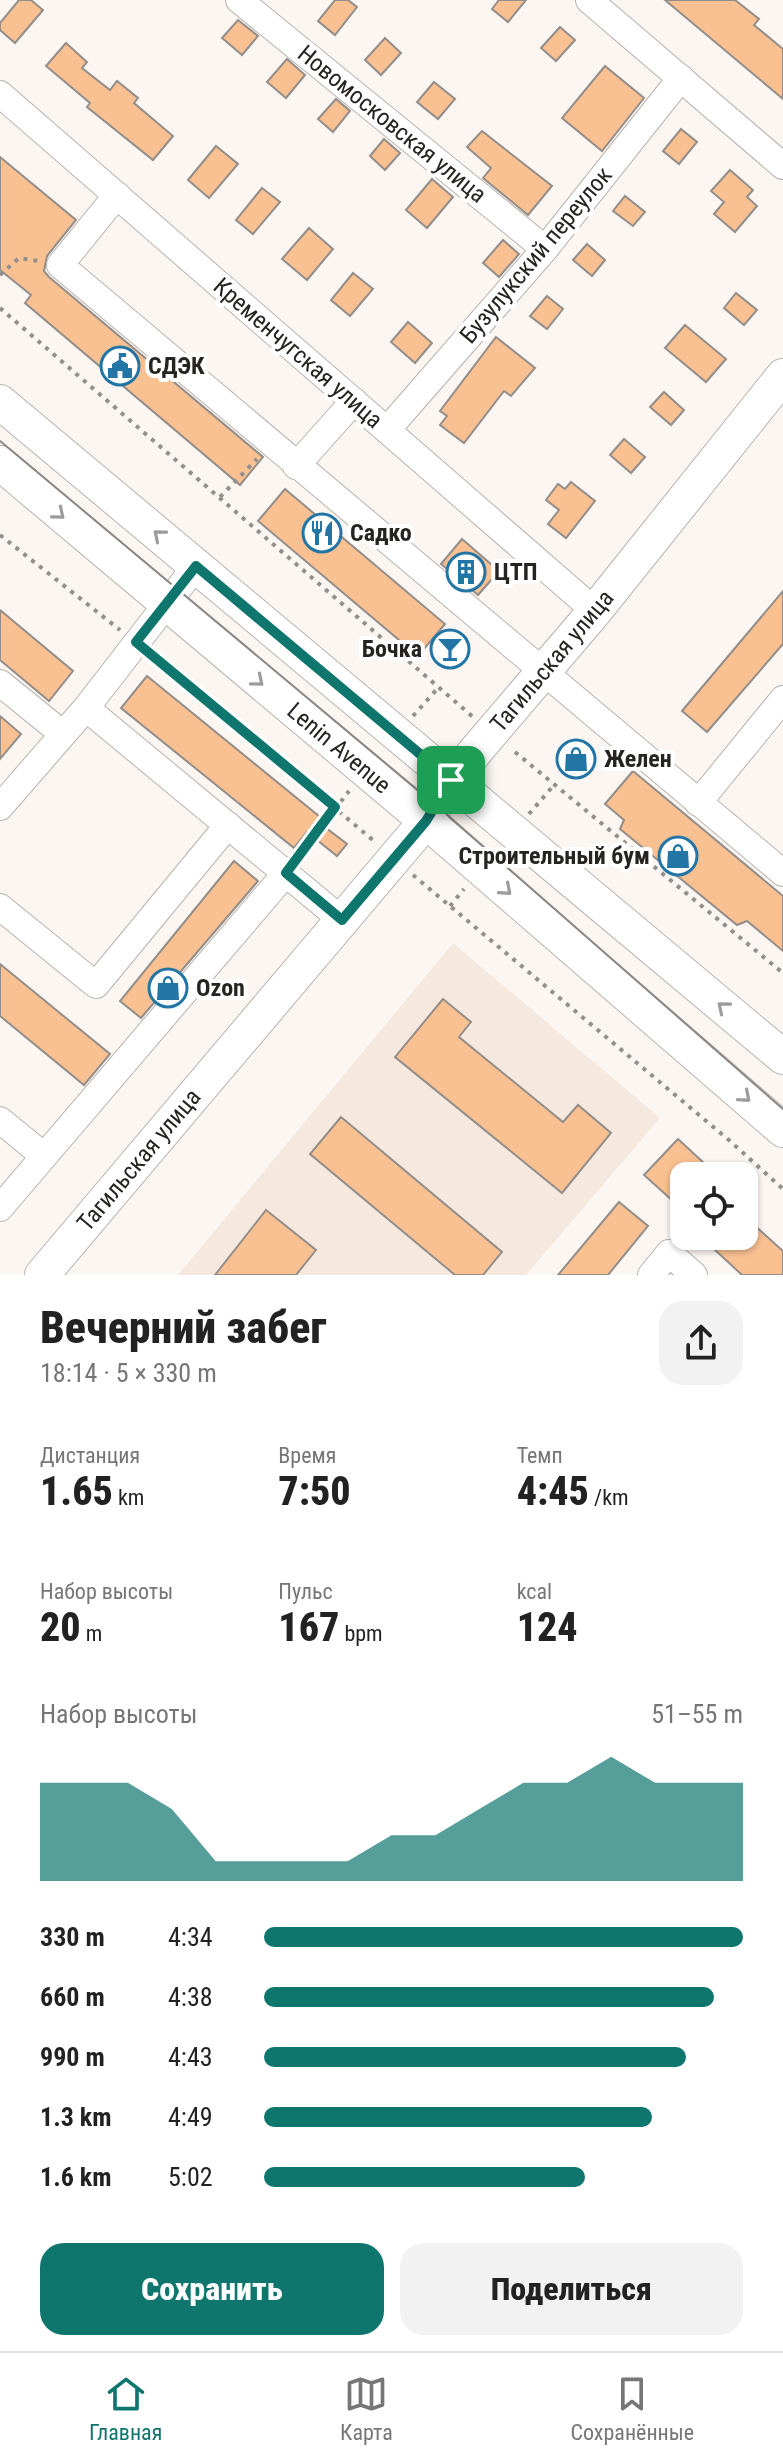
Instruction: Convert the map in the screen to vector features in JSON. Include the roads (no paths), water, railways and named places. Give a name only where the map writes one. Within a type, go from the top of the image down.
[{"type":"main road","name":"Тагильская улица","points":[[42,1275],[426,821],[451,780],[595,611],[783,376]]},
{"type":"main road","name":"Lenin Avenue","points":[[0,402],[783,1057]]},
{"type":"main road","name":"Lenin Avenue","points":[[0,463],[426,821],[783,1130]]},
{"type":"street","name":"Новомосковская улица","points":[[239,0],[545,249]]},
{"type":"street","points":[[589,0],[783,166]]},
{"type":"street","name":"Бузулукский переулок","points":[[387,430],[545,249],[681,78]]},
{"type":"street","name":"Кременчугская улица","points":[[0,94],[595,611]]},
{"type":"street","points":[[117,195],[60,265],[783,873]]},
{"type":"street","points":[[296,466],[354,401]]},
{"type":"street","points":[[0,807],[86,708],[196,566]]},
{"type":"street","points":[[0,683],[63,734]]},
{"type":"street","points":[[698,803],[783,699]]},
{"type":"street","points":[[86,708],[342,920]]},
{"type":"street","points":[[0,907],[96,985],[228,825]]},
{"type":"street","points":[[0,1208],[286,873]]},
{"type":"street","points":[[0,1120],[44,1156]]},
{"type":"street","points":[[651,1275],[669,1253],[694,1275]]},
{"type":"tram line","points":[[0,441],[444,812],[783,1109]]},
{"type":"place","name":"СДЭК","points":[[120,366]]},
{"type":"place","name":"Садко","points":[[322,533]]},
{"type":"place","name":"ЦТП","points":[[466,572]]},
{"type":"place","name":"Бочка","points":[[450,649]]},
{"type":"place","name":"Желен","points":[[576,759]]},
{"type":"place","name":"Строительный бум","points":[[678,856]]},
{"type":"place","name":"Ozon","points":[[168,988]]}]
